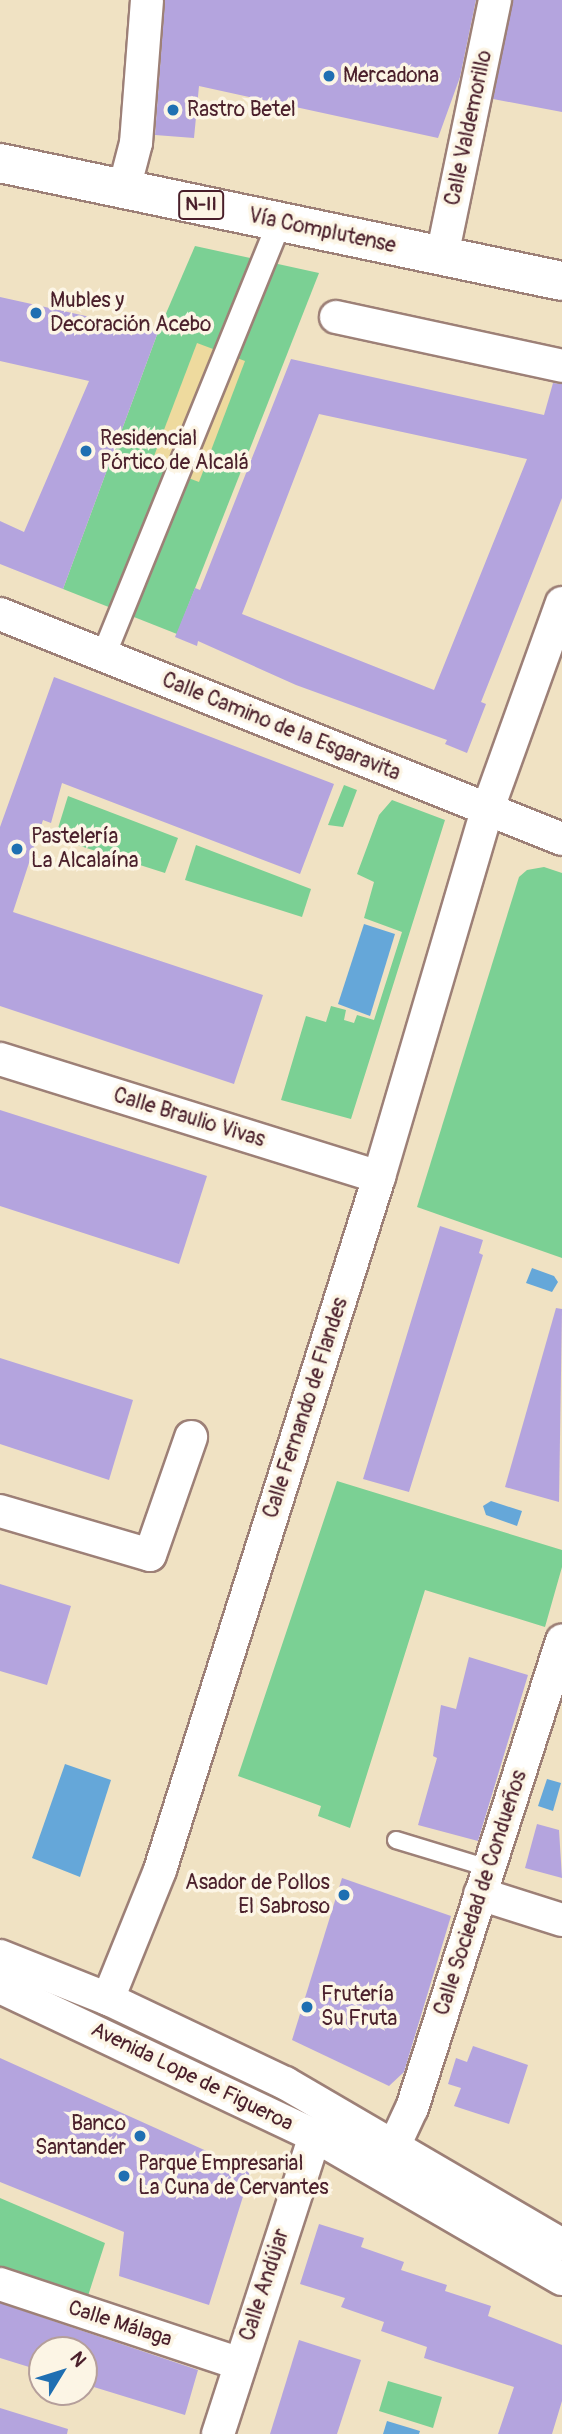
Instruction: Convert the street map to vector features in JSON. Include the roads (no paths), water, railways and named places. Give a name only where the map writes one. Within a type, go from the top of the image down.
[{"type":"main road","name":"Vía Complutense","points":[[0,163],[562,281]]},
{"type":"street","points":[[124,189],[136,144],[147,0]]},
{"type":"street","name":"Calle Valdemorillo","points":[[442,256],[495,0]]},
{"type":"street","points":[[103,655],[279,221]]},
{"type":"street","points":[[336,317],[562,366]]},
{"type":"street","name":"Calle Fernando de Flandes","points":[[108,1999],[160,1870],[379,1177],[487,811],[562,603]]},
{"type":"street","name":"Calle Camino de la Esgaravita","points":[[0,614],[562,839]]},
{"type":"street","name":"Calle Braulio Vivas","points":[[0,1059],[379,1177]]},
{"type":"street","points":[[0,1511],[150,1555],[191,1437]]},
{"type":"street","name":"Calle Sociedad de Condueños","points":[[395,2144],[412,2108],[562,1640]]},
{"type":"street","points":[[484,1881],[562,1920]]},
{"type":"street","name":"Avenida Lope de Figueroa","points":[[0,1956],[108,1999],[285,2083],[395,2144],[562,2245]]},
{"type":"street","name":"Avenida Lope de Figueroa","points":[[0,1987],[315,2136],[562,2279]]},
{"type":"street","name":"Calle Andújar","points":[[218,2434],[315,2136]]},
{"type":"street","name":"Calle Málaga","points":[[0,2284],[240,2364]]},
{"type":"lane","points":[[396,1840],[484,1881]]},
{"type":"water","points":[[364,924],[395,934],[370,1016],[338,1004]]},
{"type":"water","points":[[532,1268],[554,1276],[558,1282],[552,1292],[526,1283]]},
{"type":"water","points":[[491,1501],[522,1511],[517,1526],[486,1515],[483,1506]]},
{"type":"water","points":[[65,1764],[111,1780],[80,1877],[32,1858]]},
{"type":"water","points":[[547,1779],[561,1783],[553,1811],[538,1806]]},
{"type":"water","points":[[387,2421],[420,2431],[419,2434],[383,2434]]},
{"type":"place","name":"Mercadona","points":[[329,76]]},
{"type":"place","name":"Rastro Betel","points":[[173,110]]},
{"type":"place","name":"Mubles y Decoración Acebo","points":[[36,313]]},
{"type":"place","name":"Residencial Pórtico de Alcalá","points":[[86,451]]},
{"type":"place","name":"Pastelería La Alcalaína","points":[[17,849]]},
{"type":"place","name":"Asador de Pollos El Sabroso","points":[[344,1895]]},
{"type":"place","name":"Frutería Su Fruta","points":[[307,2007]]},
{"type":"place","name":"Banco Santander","points":[[140,2136]]},
{"type":"place","name":"Parque Empresarial La Cuna de Cervantes","points":[[124,2176]]}]
